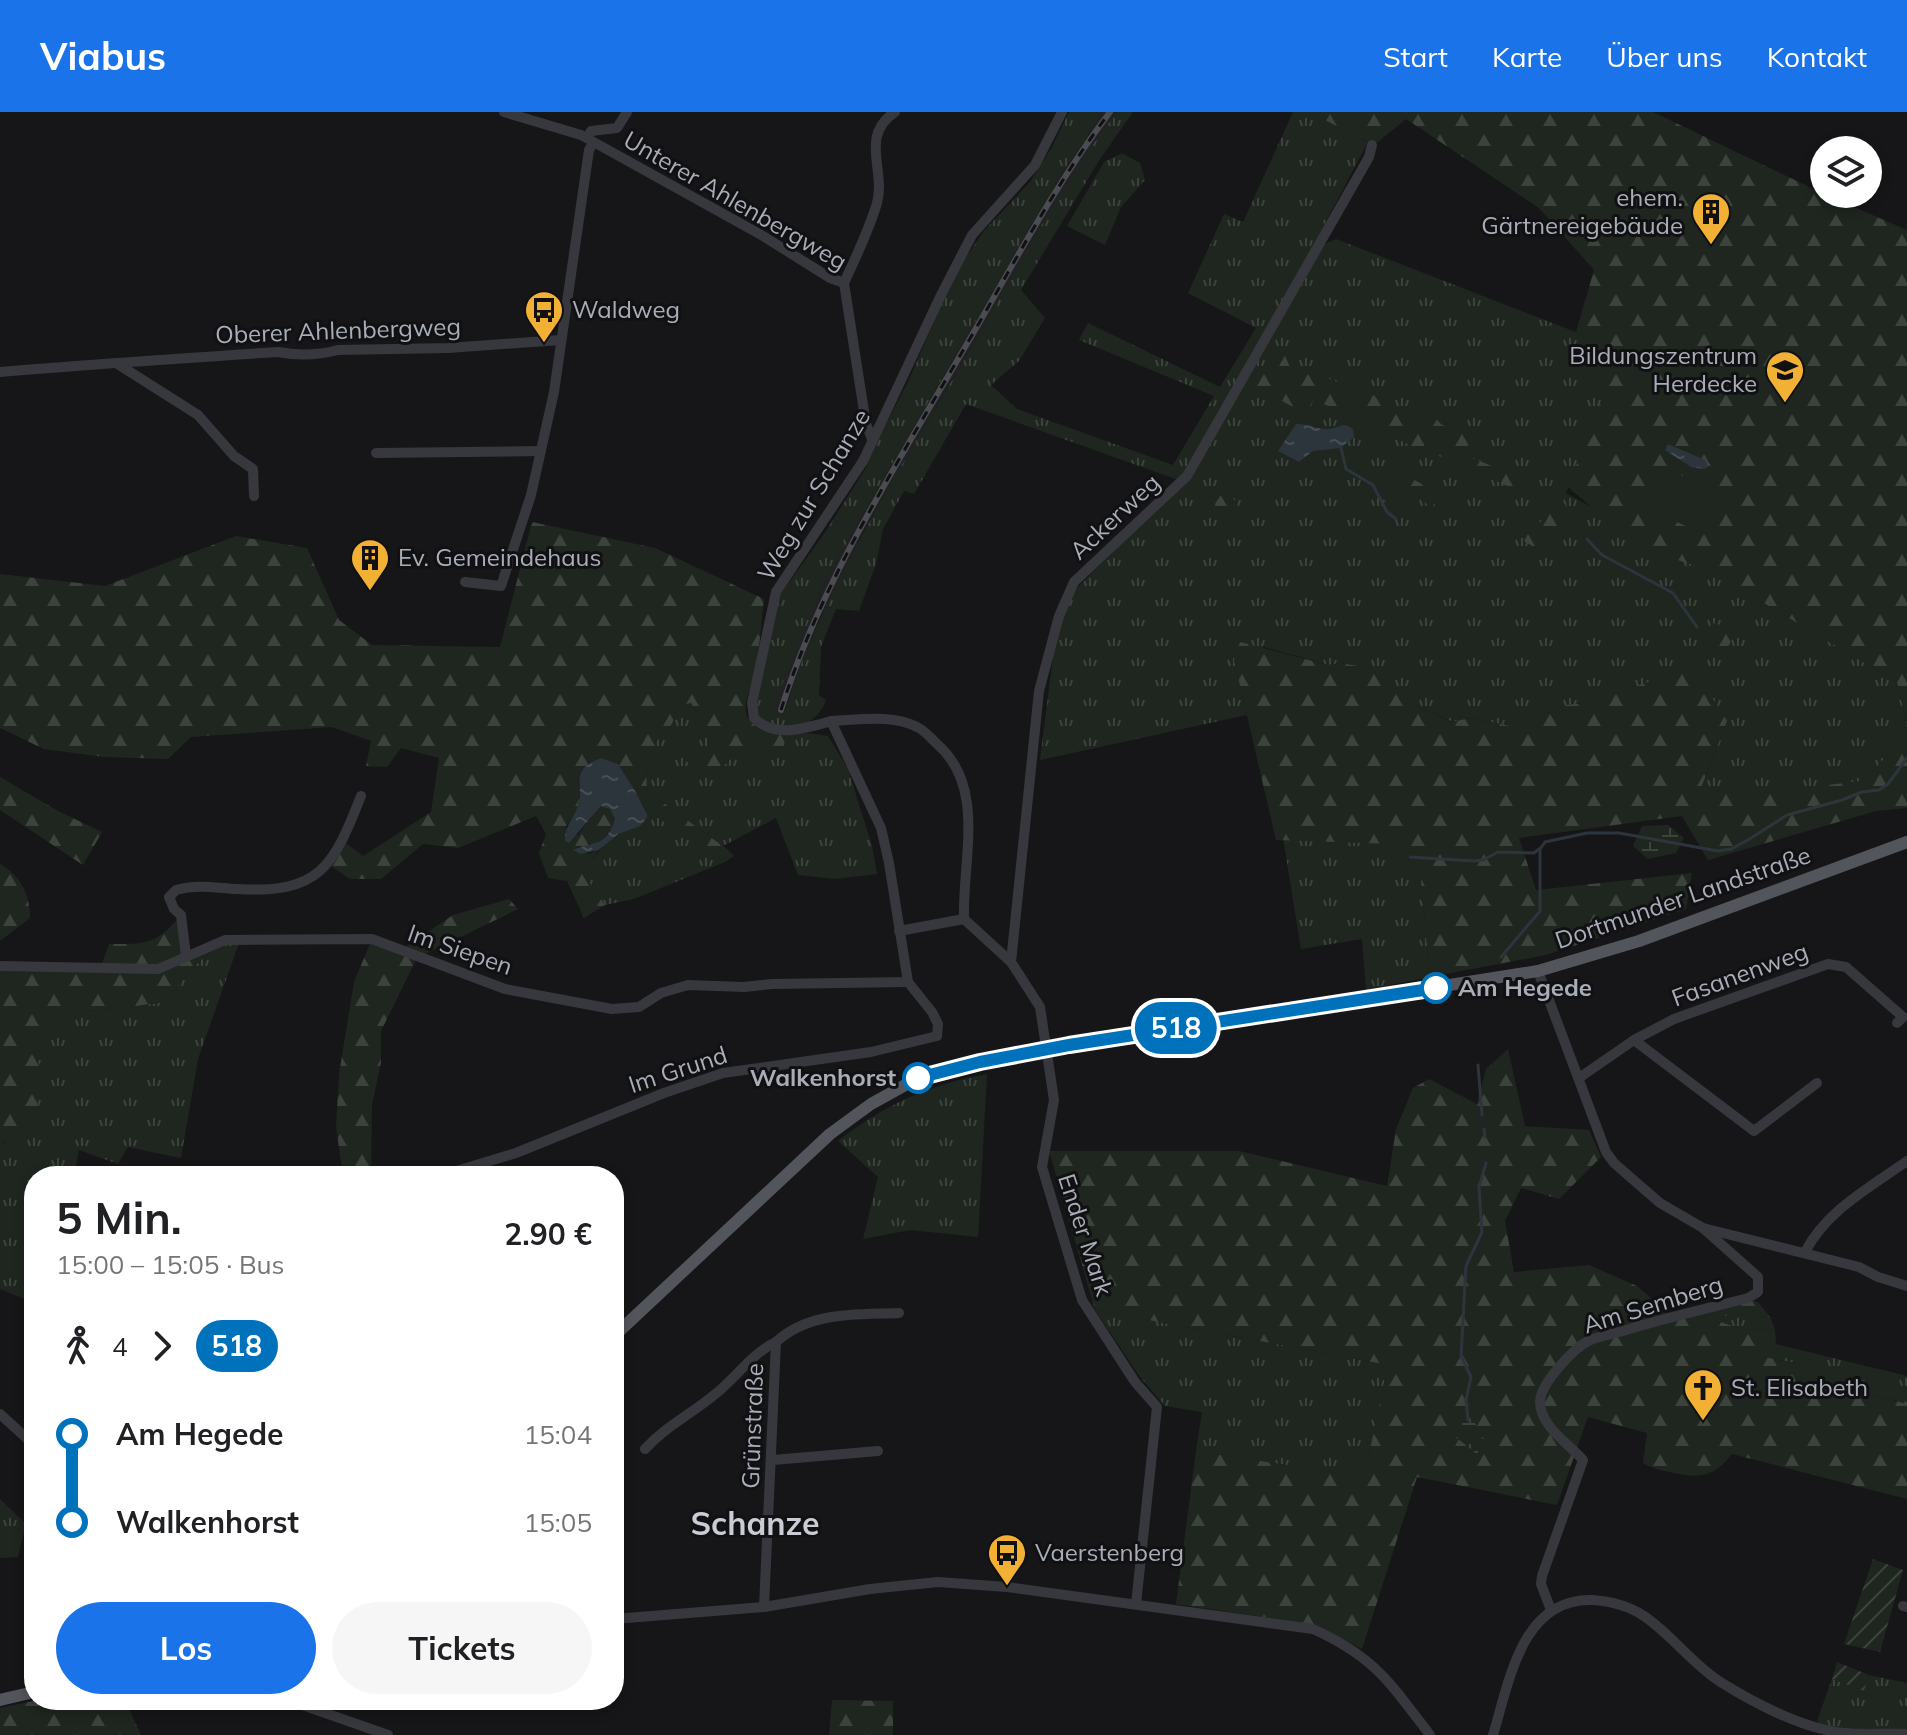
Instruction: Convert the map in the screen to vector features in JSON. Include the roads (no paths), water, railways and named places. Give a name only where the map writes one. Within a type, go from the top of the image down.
[{"type":"main road","name":"Dortmunder Landstraße","points":[[624,1327],[830,1134],[871,1104],[918,1078],[1045,1049],[1538,971],[1639,941],[1907,842]]},
{"type":"main road","points":[[0,1700],[24,1694]]},
{"type":"street","name":"Unterer Ahlenbergweg","points":[[504,112],[590,140],[763,236],[830,278],[844,283],[866,424],[872,439]]},
{"type":"street","points":[[465,582],[501,586],[531,495],[554,392],[591,131],[617,128],[627,112]]},
{"type":"street","points":[[844,283],[876,204],[879,189],[874,138],[881,125],[895,112]]},
{"type":"street","name":"Weg zur Schanze","points":[[831,721],[796,730],[772,728],[754,718],[752,703],[776,592],[863,461],[972,235],[1035,165],[1062,112]]},
{"type":"street","name":"Ackerweg","points":[[1011,962],[1039,691],[1059,616],[1069,593],[1074,582],[1187,476],[1369,157],[1372,145]]},
{"type":"street","name":"Oberer Ahlenbergweg","points":[[0,372],[278,352],[292,355],[325,354],[338,350],[448,348],[561,340]]},
{"type":"street","points":[[116,363],[198,415],[234,456],[253,469],[254,496]]},
{"type":"street","points":[[376,453],[541,451]]},
{"type":"street","points":[[899,931],[964,919],[969,807],[959,768],[947,752],[918,727],[883,720],[831,721],[881,828],[899,931],[908,982]]},
{"type":"street","points":[[186,956],[181,915],[174,909],[169,897],[176,890],[201,886],[268,890],[293,886],[306,880],[334,857],[361,796]]},
{"type":"street","name":"Ender Mark","points":[[964,919],[1011,962],[1040,1007],[1054,1100],[1042,1167],[1082,1300],[1135,1382],[1157,1407],[1136,1604]]},
{"type":"street","name":"Im Siepen","points":[[0,966],[158,969],[225,940],[372,939],[505,989],[612,1009],[639,1007],[661,993],[688,985],[744,987],[908,982]]},
{"type":"street","name":"Fasanenweg","points":[[1579,1078],[1634,1040],[1674,1019],[1828,964],[1846,967],[1903,1017],[1897,1023]]},
{"type":"street","points":[[1538,971],[1597,1132],[1614,1163],[1660,1203],[1703,1228],[1859,1267],[1907,1286]]},
{"type":"street","name":"Im Grund","points":[[473,1166],[516,1153],[664,1093],[723,1073],[871,1052],[937,1036],[938,1024],[932,1012],[908,982]]},
{"type":"street","points":[[1634,1040],[1754,1131],[1817,1083]]},
{"type":"street","points":[[1805,1252],[1817,1230],[1831,1216],[1907,1161]]},
{"type":"street","name":"Am Semberg","points":[[1551,1610],[1541,1584],[1542,1576],[1583,1460],[1570,1449],[1543,1415],[1540,1401],[1546,1385],[1570,1355],[1588,1341],[1748,1298],[1758,1292],[1758,1277],[1703,1228]]},
{"type":"street","name":"Grünstraße","points":[[645,1449],[662,1431],[716,1394],[764,1348],[800,1324],[845,1315],[899,1313]]},
{"type":"street","name":"Grünstraße","points":[[764,1607],[776,1342]]},
{"type":"street","points":[[0,1414],[22,1432]]},
{"type":"street","points":[[773,1460],[878,1451]]},
{"type":"street","points":[[624,1618],[764,1607],[870,1589],[938,1582],[996,1586],[1313,1629],[1362,1654],[1430,1735]]},
{"type":"street","points":[[1493,1735],[1523,1642],[1532,1627],[1551,1610],[1579,1600],[1626,1607],[1642,1615],[1715,1678],[1805,1723],[1847,1733],[1907,1734]]},
{"type":"street","points":[[317,1710],[388,1735]]},
{"type":"water","points":[[1296,424],[1325,429],[1347,425],[1353,429],[1354,437],[1341,448],[1313,451],[1299,462],[1278,451]]},
{"type":"water","points":[[1668,444],[1705,460],[1708,467],[1691,467],[1665,450]]},
{"type":"water","points":[[601,758],[618,764],[647,818],[640,826],[618,834],[599,850],[580,854],[573,850],[604,839],[615,819],[610,809],[601,806],[569,843],[565,841],[580,798],[581,773]]},
{"type":"waterway","points":[[1341,448],[1346,469],[1373,485],[1387,512],[1396,519]]},
{"type":"waterway","points":[[1587,539],[1602,555],[1673,593],[1697,627]]},
{"type":"waterway","points":[[1501,957],[1540,911],[1540,849],[1545,842],[1587,833],[1619,833],[1718,851],[1731,849],[1787,815],[1862,792],[1879,790],[1888,784],[1907,758]]},
{"type":"waterway","points":[[1410,857],[1474,861],[1498,852],[1534,853],[1539,849]]},
{"type":"waterway","points":[[1478,1065],[1482,1115]]},
{"type":"waterway","points":[[1484,1129],[1485,1137]]},
{"type":"waterway","points":[[1468,1420],[1466,1400],[1471,1377],[1461,1356],[1466,1266],[1482,1232],[1479,1187],[1486,1163]]},
{"type":"railway","points":[[781,710],[817,617],[861,527],[1050,200],[1110,112]]},
{"type":"place","name":"ehem. Gärtnereigebäude","points":[[1711,246]]},
{"type":"place","name":"Waldweg","points":[[544,344]]},
{"type":"place","name":"Bildungszentrum Herdecke","points":[[1785,404]]},
{"type":"place","name":"Ev. Gemeindehaus","points":[[370,592]]},
{"type":"place","name":"Am Hegede","points":[[1436,988]]},
{"type":"place","name":"Walkenhorst","points":[[918,1078]]},
{"type":"place","name":"St. Elisabeth","points":[[1703,1422]]},
{"type":"place","name":"Vaerstenberg","points":[[1007,1587]]},
{"type":"district","name":"Schanze","points":[[755,1524]]}]
